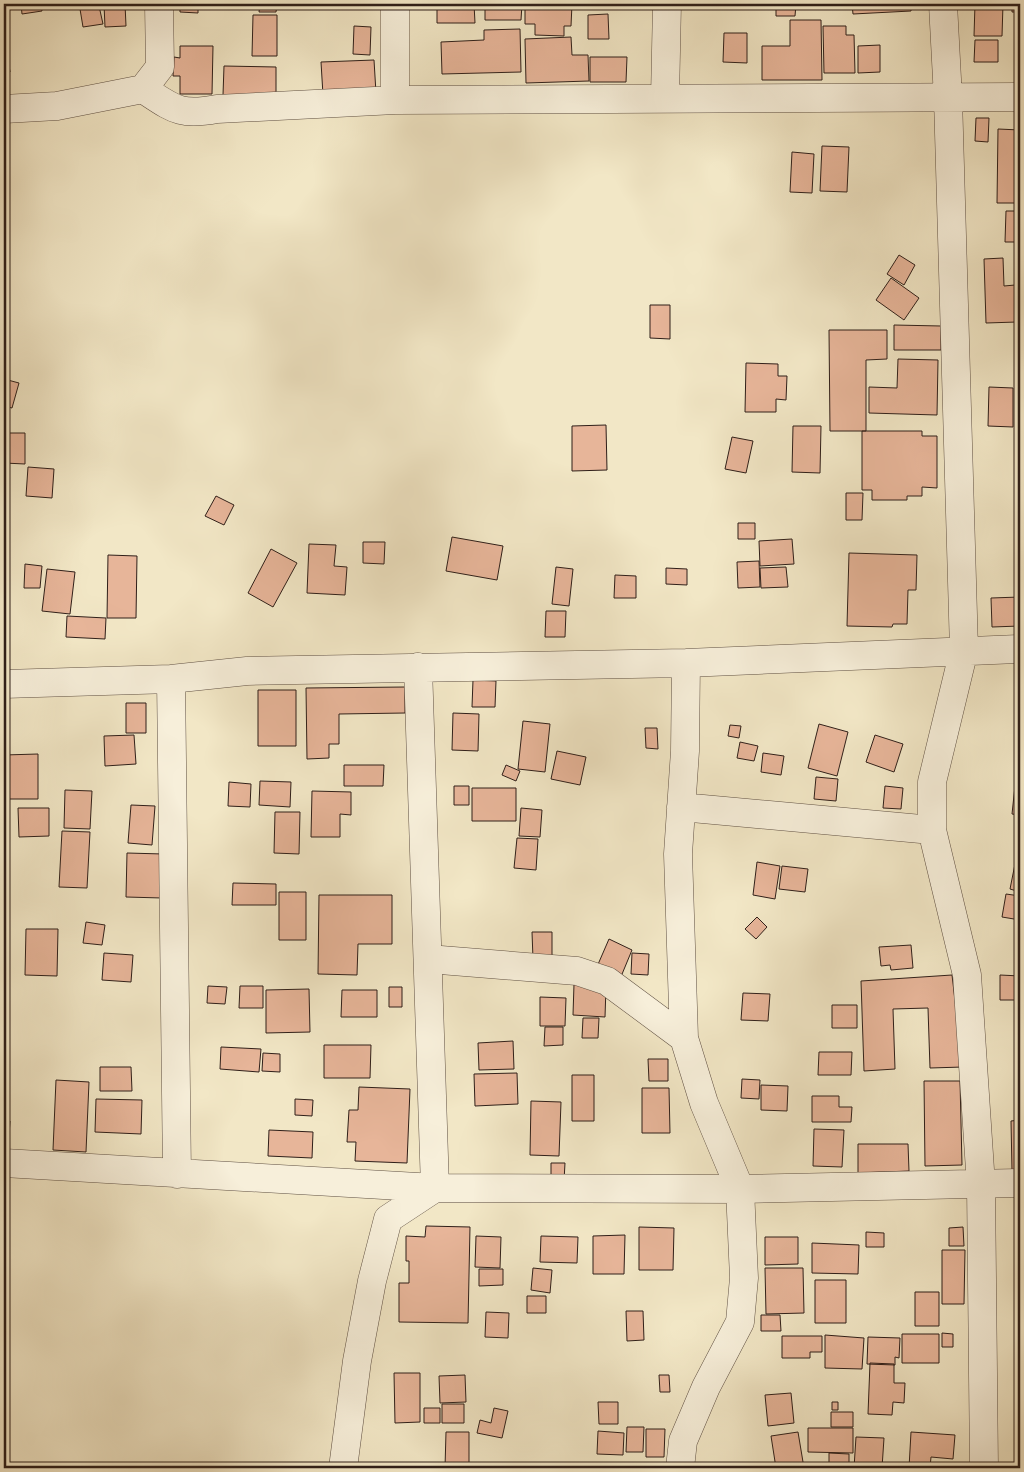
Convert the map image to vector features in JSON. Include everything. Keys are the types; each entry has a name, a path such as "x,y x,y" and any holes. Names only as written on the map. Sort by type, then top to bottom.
{"street":[{"path":"4,109 57,106 143,89 160,67 159,4"},
{"path":"395,4 395,100"},
{"path":"665,98 666,4"},
{"path":"943,4 948,98 964,650 932,782 932,830 967,975 981,1185 984,1468"},
{"path":"143,89 174,110 192,113 395,100 1020,97"},
{"path":"4,684 171,679 247,672 686,663 1020,649"},
{"path":"680,1468 682,1441 706,1387 740,1322 744,1278 740,1189 704,1102 684,1038 678,854 682,807 686,663"},
{"path":"418,667 435,1188"},
{"path":"171,679 177,1174"},
{"path":"682,807 932,830"},
{"path":"428,959 577,971 608,981 684,1038"},
{"path":"4,1163 435,1188 740,1189 1020,1183"},
{"path":"343,1468 357,1361 372,1281 388,1220 435,1188"}],"building":[{"path":"21,4 41,4 42,11 22,14"},
{"path":"104,4 125,4 126,26 105,27"},
{"path":"180,4 198,4 198,13 180,12"},
{"path":"260,4 277,4 276,12 259,12"},
{"path":"437,4 474,4 475,23 437,23"},
{"path":"485,4 522,4 521,20 485,20"},
{"path":"525,4 572,4 571,26 564,26 564,36 535,35 535,24 525,24"},
{"path":"575,4 613,4 613,6 575,8"},
{"path":"776,4 796,4 795,16 776,16"},
{"path":"852,4 911,4 911,11 853,14"},
{"path":"975,4 1003,4 1002,36 974,36"},
{"path":"1012,4 1020,4 1020,12 1012,12"},
{"path":"99,6 103,24 83,27 80,9"},
{"path":"608,14 609,39 588,39 588,15"},
{"path":"253,15 277,15 277,56 252,56"},
{"path":"790,20 821,20 822,80 762,80 762,46 790,46"},
{"path":"354,26 371,27 370,55 353,54"},
{"path":"823,26 846,26 846,35 854,35 855,73 824,73"},
{"path":"520,29 521,72 442,74 441,42 484,40 484,30"},
{"path":"724,33 747,33 747,63 723,62"},
{"path":"4,34 10,72 4,73"},
{"path":"571,37 572,55 588,55 589,81 526,83 525,39"},
{"path":"975,40 998,40 998,62 974,62"},
{"path":"880,45 880,72 858,73 858,46"},
{"path":"180,46 213,46 212,94 180,94 180,76 173,76 174,57 180,58"},
{"path":"590,57 627,57 626,82 590,82"},
{"path":"374,60 376,93 323,95 321,62"},
{"path":"224,66 276,67 276,96 223,95"},
{"path":"976,118 989,118 988,142 975,141"},
{"path":"998,129 1020,130 1020,203 997,203"},
{"path":"822,146 849,147 847,192 820,191"},
{"path":"792,152 814,154 812,193 790,192"},
{"path":"1006,211 1020,211 1020,242 1005,242"},
{"path":"899,255 915,265 904,285 887,274"},
{"path":"1003,258 1004,286 1015,285 1017,322 986,323 984,259"},
{"path":"891,278 919,298 904,320 876,300"},
{"path":"650,305 670,305 670,339 650,338"},
{"path":"894,325 941,326 941,350 894,350"},
{"path":"829,330 887,330 887,359 866,360 866,431 830,431"},
{"path":"898,359 938,360 937,415 869,413 869,387 897,388"},
{"path":"746,363 778,364 778,376 787,376 786,400 776,399 776,412 745,412"},
{"path":"4,379 19,383 12,408 4,406"},
{"path":"989,387 1013,388 1013,427 988,426"},
{"path":"1020,387 1020,421 1019,421"},
{"path":"606,425 607,470 572,471 572,426"},
{"path":"793,426 821,426 820,473 792,472"},
{"path":"862,431 922,431 922,436 937,436 937,488 922,487 922,496 907,496 907,500 872,500 872,490 862,490"},
{"path":"4,433 25,433 25,464 4,463"},
{"path":"732,437 753,441 746,473 725,469"},
{"path":"4,465 9,465 7,491 4,491"},
{"path":"28,467 54,469 52,498 26,496"},
{"path":"846,493 863,493 862,520 846,520"},
{"path":"216,496 234,505 224,525 205,516"},
{"path":"738,523 755,523 755,539 738,539"},
{"path":"452,537 503,546 497,580 446,571"},
{"path":"792,539 794,564 760,566 759,541"},
{"path":"363,542 385,542 384,564 363,563"},
{"path":"309,544 336,545 334,566 347,567 345,595 307,593"},
{"path":"271,549 297,563 273,607 248,593"},
{"path":"849,553 917,555 916,590 908,590 907,624 893,624 892,627 847,626"},
{"path":"108,555 137,556 136,618 107,618"},
{"path":"759,561 760,587 738,588 737,562"},
{"path":"25,564 42,566 40,588 24,588"},
{"path":"556,567 573,569 569,606 552,604"},
{"path":"786,567 788,587 761,588 760,568"},
{"path":"666,568 687,569 687,585 666,584"},
{"path":"47,569 75,572 70,614 42,611"},
{"path":"615,575 636,576 636,598 614,598"},
{"path":"1020,597 1020,626 992,627 991,598"},
{"path":"546,611 566,611 565,637 545,637"},
{"path":"67,616 106,618 105,639 66,637"},
{"path":"473,680 496,681 495,707 472,707"},
{"path":"405,687 405,713 339,714 339,744 329,744 329,758 307,759 306,688"},
{"path":"258,690 296,690 296,746 258,746"},
{"path":"126,703 146,703 146,733 126,733"},
{"path":"453,713 479,714 478,751 452,750"},
{"path":"523,721 550,724 545,772 518,769"},
{"path":"819,724 848,732 837,776 808,768"},
{"path":"730,725 741,726 739,738 728,736"},
{"path":"645,728 657,728 658,749 646,748"},
{"path":"134,735 136,764 105,766 104,736"},
{"path":"875,735 903,744 894,772 866,762"},
{"path":"740,742 758,746 754,761 737,758"},
{"path":"557,751 586,757 580,785 551,779"},
{"path":"763,753 784,756 781,775 761,772"},
{"path":"38,754 38,799 4,799 4,755"},
{"path":"344,765 384,765 383,786 344,786"},
{"path":"506,765 520,771 516,781 502,775"},
{"path":"816,777 838,779 836,801 814,799"},
{"path":"260,781 291,782 290,807 259,805"},
{"path":"229,782 251,784 250,807 228,806"},
{"path":"454,786 469,786 469,805 454,805"},
{"path":"885,786 903,788 901,809 883,808"},
{"path":"1015,786 1020,787 1020,815 1012,814"},
{"path":"472,788 516,788 516,821 472,821"},
{"path":"65,790 92,791 90,829 64,828"},
{"path":"312,791 351,792 351,815 340,814 340,837 311,837"},
{"path":"131,805 155,806 152,845 128,843"},
{"path":"18,808 49,808 49,836 19,837"},
{"path":"521,808 542,810 540,837 519,836"},
{"path":"275,812 300,812 299,854 274,853"},
{"path":"62,831 90,832 87,888 59,887"},
{"path":"517,838 538,839 536,870 514,868"},
{"path":"127,853 163,854 162,898 126,897"},
{"path":"1017,854 1020,854 1020,892 1010,889"},
{"path":"757,862 780,866 775,899 753,895"},
{"path":"782,866 808,869 805,892 779,889"},
{"path":"233,883 276,884 276,905 232,905"},
{"path":"279,892 306,892 306,940 279,940"},
{"path":"1006,894 1020,896 1020,920 1002,917"},
{"path":"319,895 392,895 392,944 358,944 357,975 318,974"},
{"path":"757,917 767,927 756,939 745,929"},
{"path":"86,922 105,925 102,945 83,943"},
{"path":"26,929 58,929 57,976 25,975"},
{"path":"532,932 552,932 552,959 533,959"},
{"path":"609,939 632,950 620,979 596,969"},
{"path":"911,945 913,968 891,970 890,965 881,966 879,947"},
{"path":"104,953 133,955 131,982 102,980"},
{"path":"632,953 649,954 648,975 631,974"},
{"path":"952,975 963,1067 930,1068 928,1008 893,1009 895,1069 864,1071 861,981"},
{"path":"1000,975 1020,976 1020,1000 1000,1000"},
{"path":"574,984 606,987 605,1017 573,1015"},
{"path":"208,986 227,987 225,1004 207,1003"},
{"path":"240,986 263,986 263,1008 239,1008"},
{"path":"389,987 402,987 402,1007 389,1007"},
{"path":"309,989 310,1032 266,1033 266,990"},
{"path":"342,990 377,990 377,1017 341,1017"},
{"path":"743,993 770,994 768,1021 741,1020"},
{"path":"540,997 566,998 565,1026 540,1026"},
{"path":"832,1005 857,1005 857,1028 832,1028"},
{"path":"583,1018 599,1018 598,1038 582,1038"},
{"path":"545,1027 563,1027 563,1045 544,1046"},
{"path":"513,1041 514,1069 479,1070 478,1043"},
{"path":"324,1045 371,1045 370,1078 324,1078"},
{"path":"221,1047 261,1049 259,1072 220,1069"},
{"path":"819,1052 852,1052 851,1075 818,1075"},
{"path":"263,1053 280,1054 280,1072 262,1071"},
{"path":"648,1059 668,1059 668,1081 649,1081"},
{"path":"100,1067 131,1067 132,1091 100,1091"},
{"path":"517,1073 518,1104 475,1106 474,1074"},
{"path":"1018,1074 1020,1074 1020,1098 1018,1098"},
{"path":"572,1075 594,1075 594,1121 572,1121"},
{"path":"742,1079 760,1080 759,1099 741,1098"},
{"path":"56,1080 89,1082 86,1152 53,1150"},
{"path":"924,1081 960,1081 962,1165 925,1166"},
{"path":"761,1085 788,1086 787,1111 761,1110"},
{"path":"359,1087 410,1089 407,1163 355,1161 356,1142 347,1142 349,1110 358,1110"},
{"path":"642,1088 669,1088 670,1133 642,1133"},
{"path":"812,1096 839,1096 839,1107 852,1107 851,1122 812,1122"},
{"path":"96,1099 142,1100 141,1134 95,1132"},
{"path":"295,1099 313,1100 312,1116 295,1115"},
{"path":"531,1101 561,1102 559,1156 530,1155"},
{"path":"1020,1120 1020,1171 1012,1171 1011,1121"},
{"path":"4,1121 10,1121 9,1135 4,1135"},
{"path":"814,1129 844,1130 842,1167 813,1166"},
{"path":"269,1130 313,1132 312,1158 268,1156"},
{"path":"858,1144 908,1144 909,1171 858,1173"},
{"path":"551,1163 565,1163 564,1181 551,1180"},
{"path":"426,1226 470,1227 468,1323 399,1322 399,1283 409,1283 409,1261 406,1261 406,1236 425,1237"},
{"path":"639,1227 674,1228 673,1270 639,1270"},
{"path":"963,1227 964,1246 949,1246 949,1228"},
{"path":"866,1232 884,1233 884,1247 866,1247"},
{"path":"625,1235 624,1274 593,1274 593,1236"},
{"path":"1019,1235 1020,1266 1018,1266"},
{"path":"476,1236 501,1237 500,1268 475,1267"},
{"path":"541,1236 578,1237 577,1263 540,1262"},
{"path":"765,1237 798,1237 798,1264 765,1265"},
{"path":"812,1243 859,1245 858,1274 812,1273"},
{"path":"942,1250 965,1250 964,1304 942,1304"},
{"path":"533,1268 552,1270 550,1293 531,1290"},
{"path":"765,1268 803,1268 804,1313 766,1314"},
{"path":"479,1269 503,1269 503,1285 479,1286"},
{"path":"1018,1269 1020,1269 1020,1305 1018,1305"},
{"path":"815,1280 846,1280 846,1323 815,1323"},
{"path":"915,1292 939,1292 939,1326 915,1326"},
{"path":"527,1296 546,1296 546,1313 527,1313"},
{"path":"626,1311 643,1311 644,1340 627,1341"},
{"path":"486,1312 509,1313 508,1338 485,1337"},
{"path":"761,1315 780,1315 781,1331 761,1331"},
{"path":"942,1333 953,1334 953,1347 942,1347"},
{"path":"902,1334 939,1334 939,1363 902,1363"},
{"path":"825,1335 864,1338 862,1369 825,1368"},
{"path":"782,1336 822,1336 822,1352 810,1352 810,1358 782,1358"},
{"path":"868,1337 900,1338 899,1358 895,1357 895,1365 867,1364"},
{"path":"870,1363 894,1364 894,1383 905,1383 904,1403 893,1402 892,1415 868,1414"},
{"path":"394,1373 420,1373 420,1422 395,1423"},
{"path":"465,1375 466,1402 440,1403 439,1376"},
{"path":"659,1375 669,1375 670,1392 660,1392"},
{"path":"791,1393 794,1423 768,1426 765,1395"},
{"path":"598,1402 618,1402 618,1424 599,1424"},
{"path":"832,1402 838,1402 838,1410 832,1410"},
{"path":"442,1404 464,1404 464,1423 442,1423"},
{"path":"424,1408 440,1408 440,1423 424,1423"},
{"path":"494,1408 508,1411 502,1438 477,1433 480,1420 491,1423"},
{"path":"831,1412 853,1412 853,1427 831,1427"},
{"path":"627,1427 644,1427 643,1452 626,1452"},
{"path":"808,1428 853,1428 853,1453 808,1452"},
{"path":"646,1429 665,1429 664,1457 646,1457"},
{"path":"598,1431 624,1433 623,1455 597,1454"},
{"path":"446,1432 469,1432 469,1468 445,1468"},
{"path":"798,1432 804,1468 776,1468 771,1436"},
{"path":"911,1432 955,1435 953,1459 931,1457 930,1468 909,1468"},
{"path":"856,1437 884,1438 882,1468 854,1468"},
{"path":"829,1453 849,1454 849,1465 829,1465"}]}
